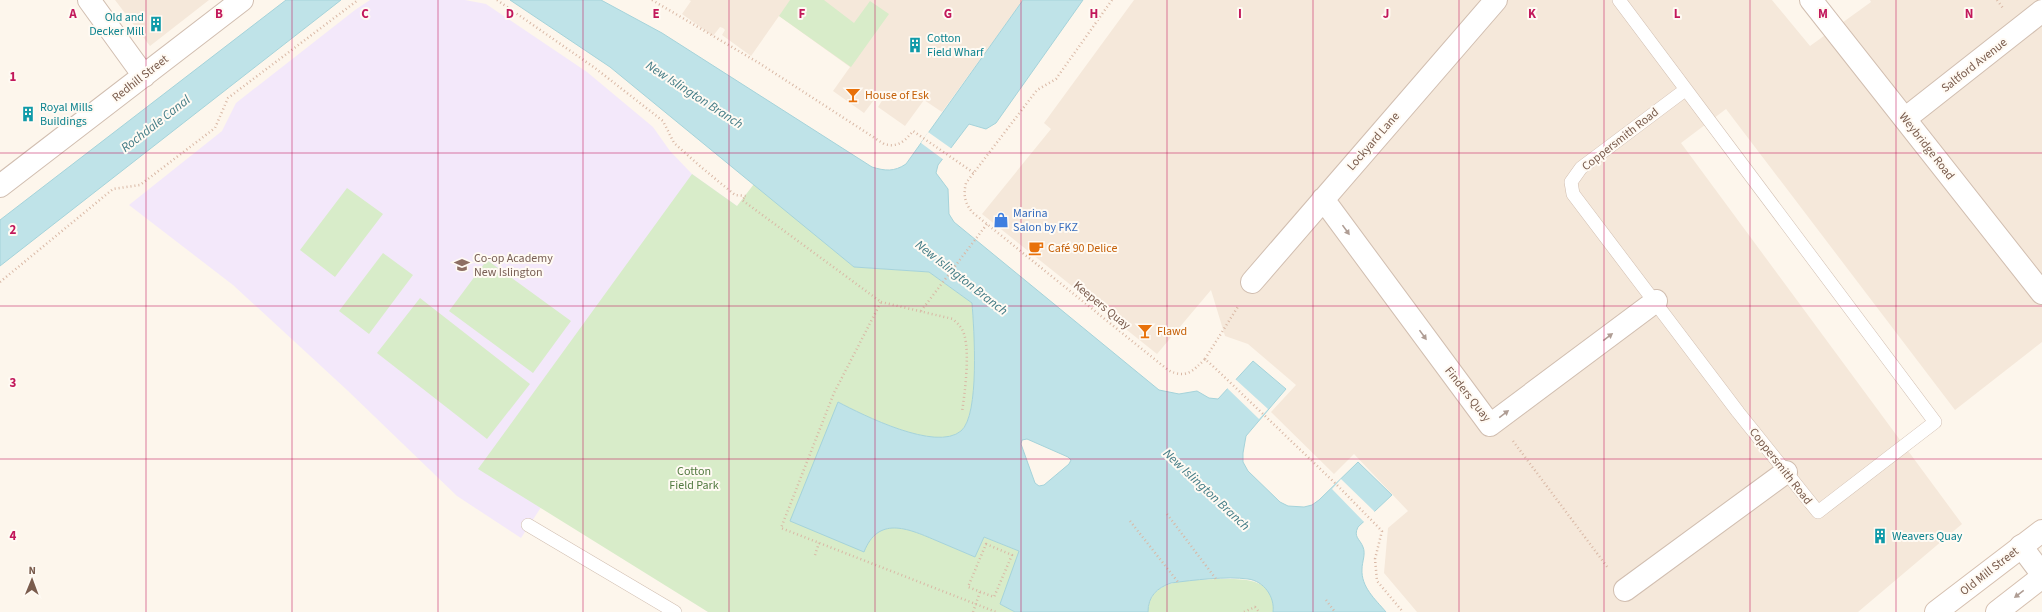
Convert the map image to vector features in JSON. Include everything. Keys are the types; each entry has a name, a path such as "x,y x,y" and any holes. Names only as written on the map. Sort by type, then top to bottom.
{"street":[{"path":"89,0 144,76"},
{"name":"Redhill Street","path":"0,186 242,0"},
{"name":"Lockyard Lane","path":"1252,282 1323,198 1496,0"},
{"name":"Weybridge Road","path":"1810,0 1906,118 2042,293"},
{"name":"Saltford Avenue","path":"1906,118 2042,11"},
{"name":"Finders Quay","path":"1323,198 1490,425 1656,301"},
{"path":"1625,590 1786,472"},
{"name":"Old Mill Street","path":"1936,612 2042,531"},
{"path":"2021,546 2042,574"},
{"path":"1997,612 2042,577"}],"lane":[{"name":"Coppersmith Road","path":"1619,0 1935,422 1818,512 1738,412 1656,301 1573,194 1571,182 1581,168 1685,90"},
{"path":"528,526 675,612"}],"path":[{"path":"0,282 113,189 140,185 215,128 228,98 358,0"},
{"path":"497,0 595,68 663,121 674,143 701,167 735,195 746,196 742,200 881,302 953,319 961,326 964,333 965,369 962,412"},
{"path":"652,0 759,63 884,144 898,145 913,131 974,173"},
{"name":"Keepers Quay","path":"1112,0 1056,79 1037,90 966,184 964,191 966,205 1168,370 1177,374 1187,374 1206,359"},
{"path":"921,311 988,224"},
{"path":"1252,282 1206,359 1336,484 1382,531 1375,559 1377,581 1403,612"},
{"path":"881,302 834,393 781,528 996,612"},
{"path":"1498,419 1625,590"},
{"path":"1167,514 1216,579"},
{"path":"1130,521 1178,582"},
{"path":"815,555 820,543"},
{"path":"986,544 1012,555 994,597 980,592 968,587 986,544"},
{"path":"973,612 980,592"},
{"path":"1326,600 1335,612"},
{"path":"1244,612 1255,607 1259,612"}],"shaded area":[{"name":"Old and Decker Mill","path":"115,0 209,0 150,46"},
{"name":"Co-op Academy New Islington","path":"370,0 465,0 486,4 587,72 653,127 670,151 692,174 737,206 521,538 457,496 347,390 233,285 129,205 222,131 236,103 355,10"},
{"name":"Cotton Field Wharf","path":"689,0 1023,0 942,112 924,100 905,126 878,107 885,96 880,92 864,113 833,91 850,67 779,16 751,56 722,35 725,30 723,28 720,27 713,36 682,14 691,1"},
{"path":"1134,0 1772,0 1810,46 1871,2 1870,0 2042,0 2042,342 1955,410 1726,109 1681,143 1962,524 1858,612 1417,612 1384,573 1388,528 1408,511 1354,454 1334,474 1271,412 1296,385 1248,344 1225,336 1211,290 1157,354 982,214 1051,129 1044,123"}],"green space":[{"path":"790,0 824,0 854,23 870,1 889,14 851,67 779,16"},
{"name":"Cotton Field Park","path":"692,174 737,206 754,184 854,267 929,272 972,303 974,332 973,390 967,422 961,431 950,436 935,437 918,434 881,422 838,402 864,551 870,540 877,533 885,529 895,528 914,532 975,557 984,537 1020,551 1000,604 1015,612 708,612 478,469"},
{"path":"347,188 383,214 335,277 300,250"},
{"path":"383,253 413,275 369,334 339,311"},
{"path":"487,260 571,321 533,373 449,311"},
{"path":"420,298 530,384 487,439 377,353"},
{"path":"1216,579 1246,580 1263,586 1269,592 1273,600 1273,612 1148,612 1150,601 1156,592 1163,587 1184,581"}],"water":[{"name":"Rochdale Canal","path":"286,0 341,0 0,266 0,220"},
{"name":"New Islington Branch","path":"510,0 601,0 662,33 872,167 893,170 906,164 1023,0 1083,0 996,123 986,129 969,124 938,165 936,173 948,189 949,214 954,222 1159,390 1179,394 1197,391 1209,398 1218,399 1253,361 1286,389 1246,436 1243,462 1248,471 1280,502 1288,506 1304,507 1312,505 1358,462 1392,495 1358,527 1356,533 1364,550 1362,575 1366,587 1386,612 1273,612 1270,595 1263,586 1254,580 1230,578 1189,581 1166,585 1154,593 1148,606 1148,612 1015,612 1000,604 1019,551 984,537 975,557 914,532 894,528 885,529 877,533 870,541 864,552 790,521 838,402 881,422 918,434 935,437 950,436 961,431 967,422 971,408 973,390 974,332 972,303 929,272 854,267 610,67","holes":["1027,439 1068,457 1071,460 1069,464 1044,485 1039,486 1035,483 1021,444 1022,440"]}],"pier":[{"path":"928,132 952,149 944,160 921,143"},
{"path":"1234,378 1268,409 1259,419 1226,387"},
{"path":"1341,479 1376,513 1365,523 1332,489"}],"place":[{"name":"Old and Decker Mill","path":"156,24"},
{"name":"Cotton Field Wharf","path":"915,45"},
{"name":"House of Esk","path":"853,95"},
{"name":"Royal Mills Buildings","path":"28,114"},
{"name":"Marina Salon by FKZ","path":"1001,220"},
{"name":"Café 90 Delice","path":"1036,248"},
{"name":"Co-op Academy New Islington","path":"462,265"},
{"name":"Flawd","path":"1145,331"},
{"name":"Weavers Quay","path":"1880,536"}]}
